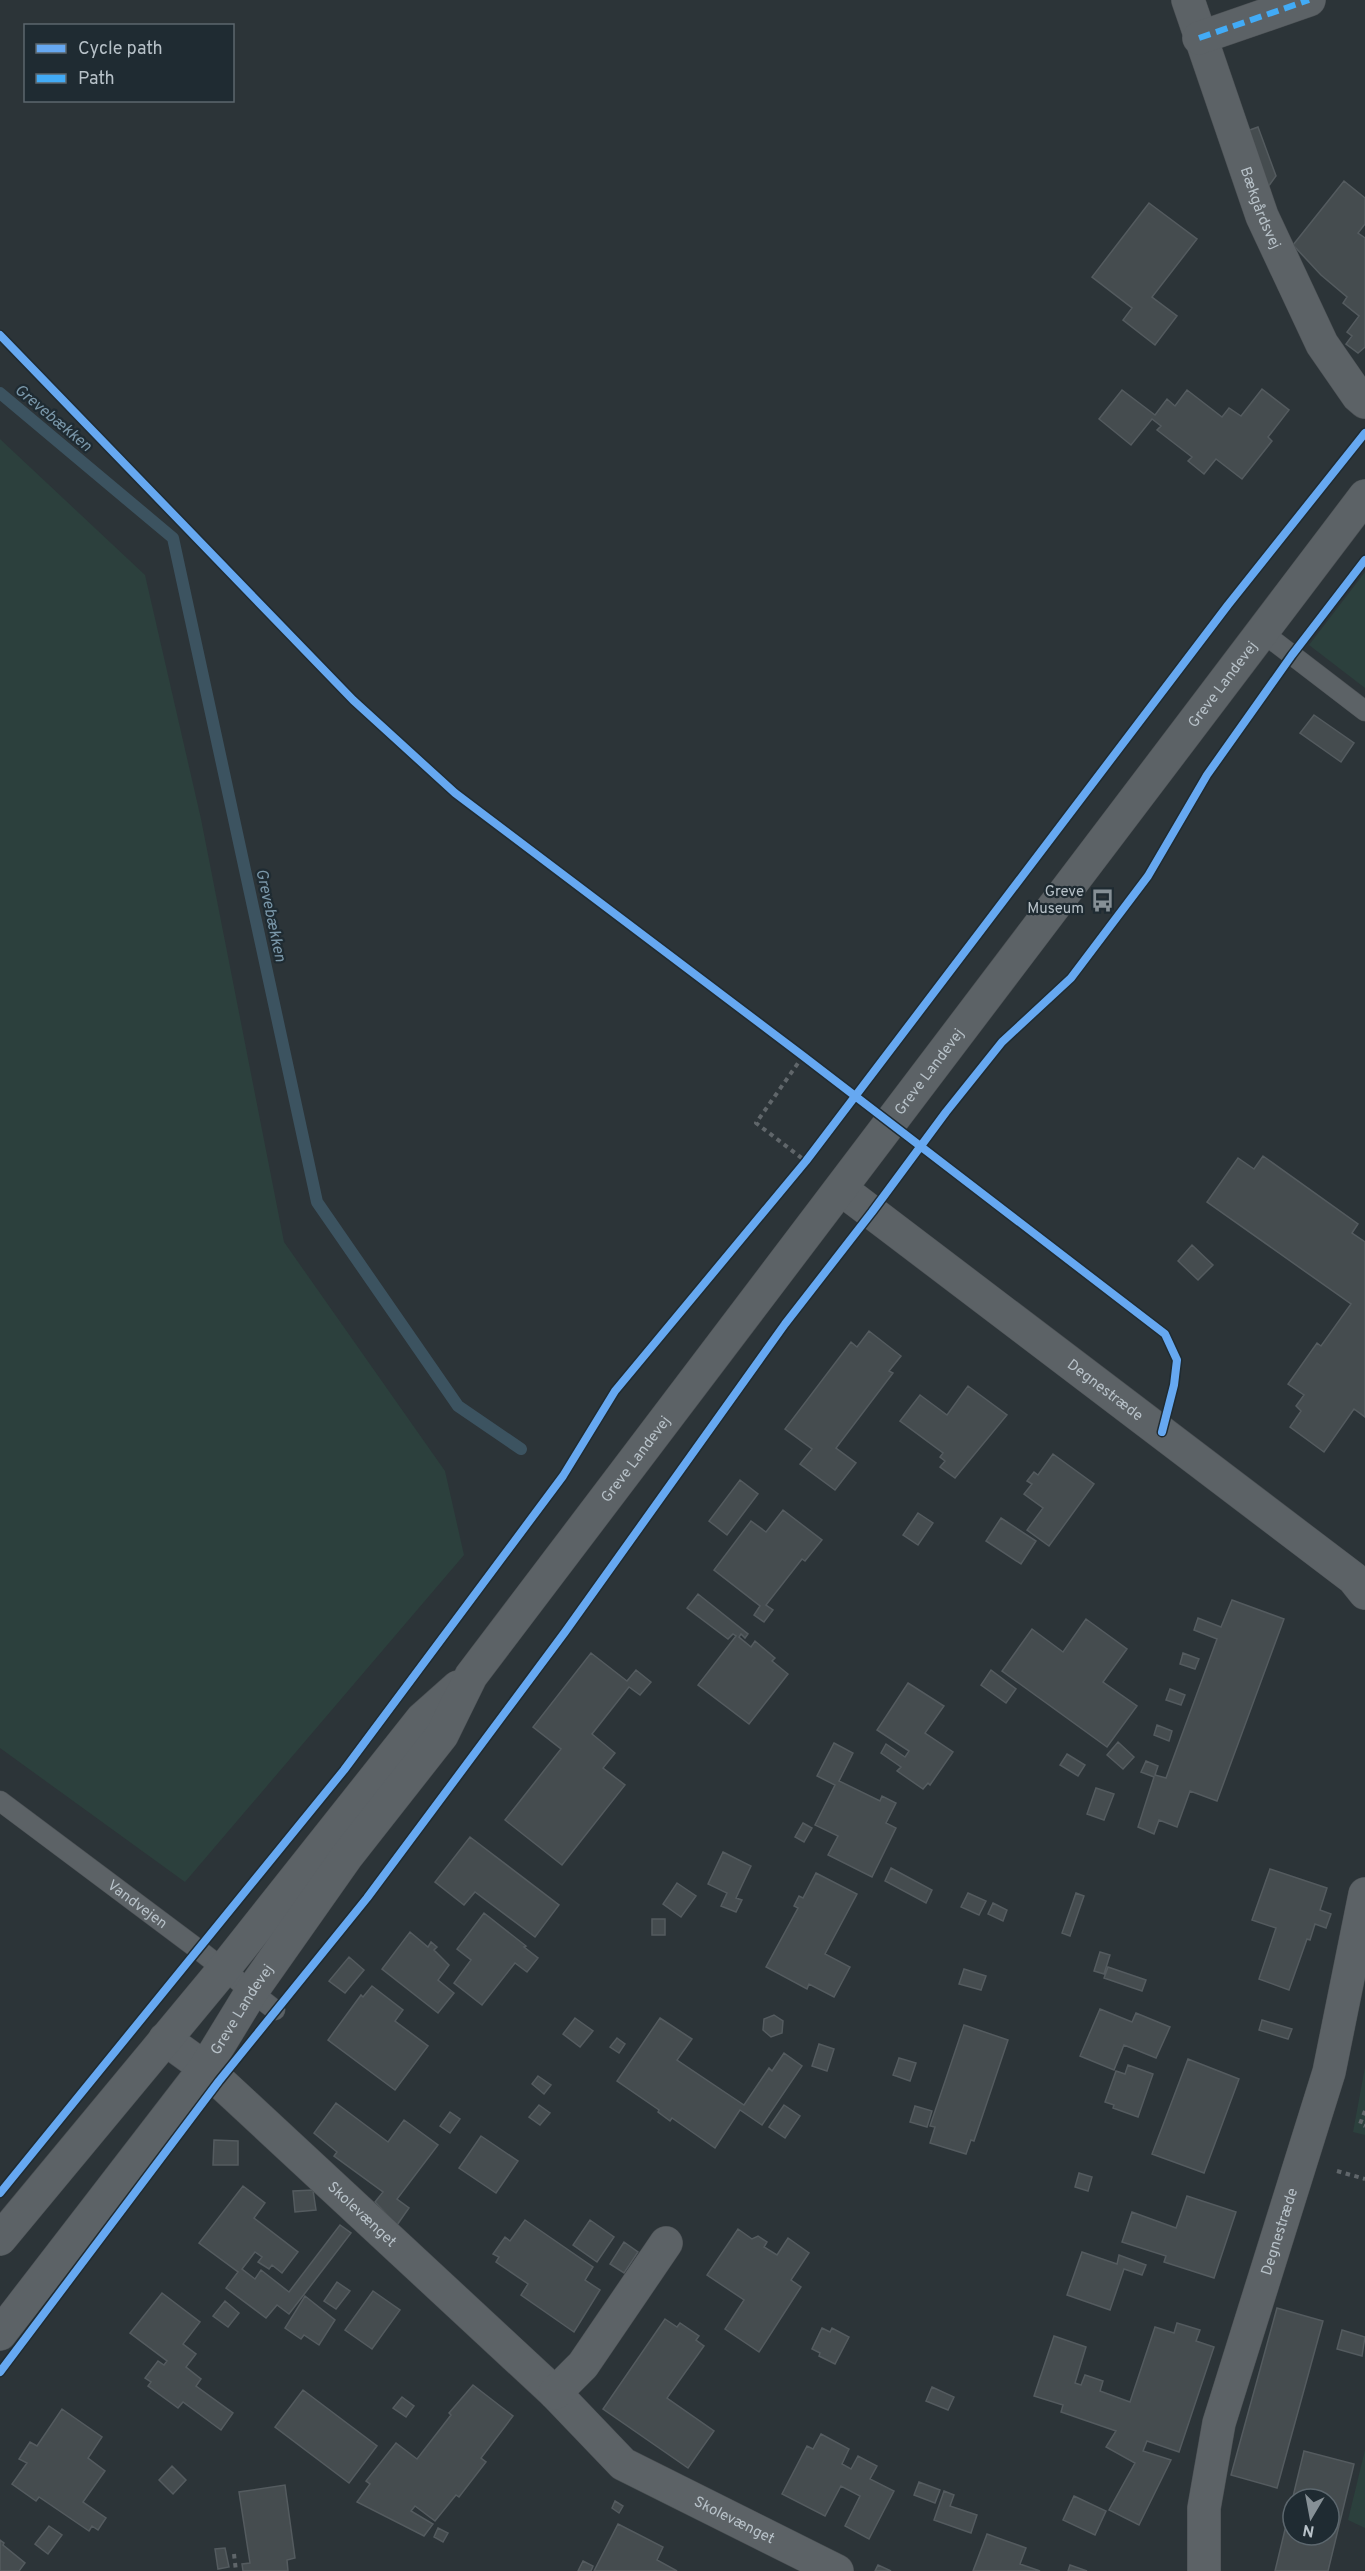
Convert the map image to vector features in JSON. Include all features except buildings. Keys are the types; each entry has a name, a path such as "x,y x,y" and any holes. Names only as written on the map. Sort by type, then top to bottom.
{"street":[{"name":"Bækgårdsvej","path":"1188,0 1199,38 1262,216 1322,344 1358,396 1365,402"},
{"path":"1199,38 1309,0"},
{"name":"Greve Landevej","path":"0,2334 205,2068 264,2001 347,1856 442,1736 471,1676 1365,496"},
{"name":"Degnestræde","path":"841,1189 1353,1578 1365,1593"},
{"name":"Greve Landevej","path":"0,2239 223,1970 422,1719 471,1676"},
{"name":"Degnestræde","path":"1204,2571 1204,2508 1219,2422 1329,2072 1365,1894"},
{"name":"Skolevænget","path":"165,2039 205,2068 555,2393 623,2464 837,2571"},
{"path":"555,2393 583,2366 666,2243"}],"lane":[{"path":"1262,632 1365,711"},
{"name":"Vandvejen","path":"0,1801 264,2001"}],"path":[{"path":"794,1049 806,1059 756,1123 841,1189"},
{"path":"798,1170 813,1152"},
{"path":"1365,2111 1360,2124 1365,2126"},
{"path":"234,2554 236,2571"}],"green space":[{"path":"0,439 145,575 201,819 284,1242 445,1471 464,1555 185,1882 0,1748"},
{"path":"1365,572 1365,688 1309,645"},
{"path":"1365,2067 1365,2135 1353,2132"},
{"path":"1365,2450 1365,2528 1348,2520"}],"waterway":[{"name":"Grevebækken","path":"0,393 173,538 317,1202 458,1406 521,1449"}],"marked path":[{"path":"1199,38 1309,0"}],"cycle path":[{"path":"0,335 353,700 455,793 1165,1334 1177,1360 1174,1385 1162,1432"},
{"path":"0,2193 344,1770 563,1476 615,1391 806,1161 1228,605 1365,433"},
{"path":"0,2372 219,2081 367,1898 565,1632 785,1324 946,1112 1002,1042 1071,978 1148,876 1207,775 1292,655 1365,560"}],"place":[{"name":"Greve Museum","path":"1102,900"}]}
